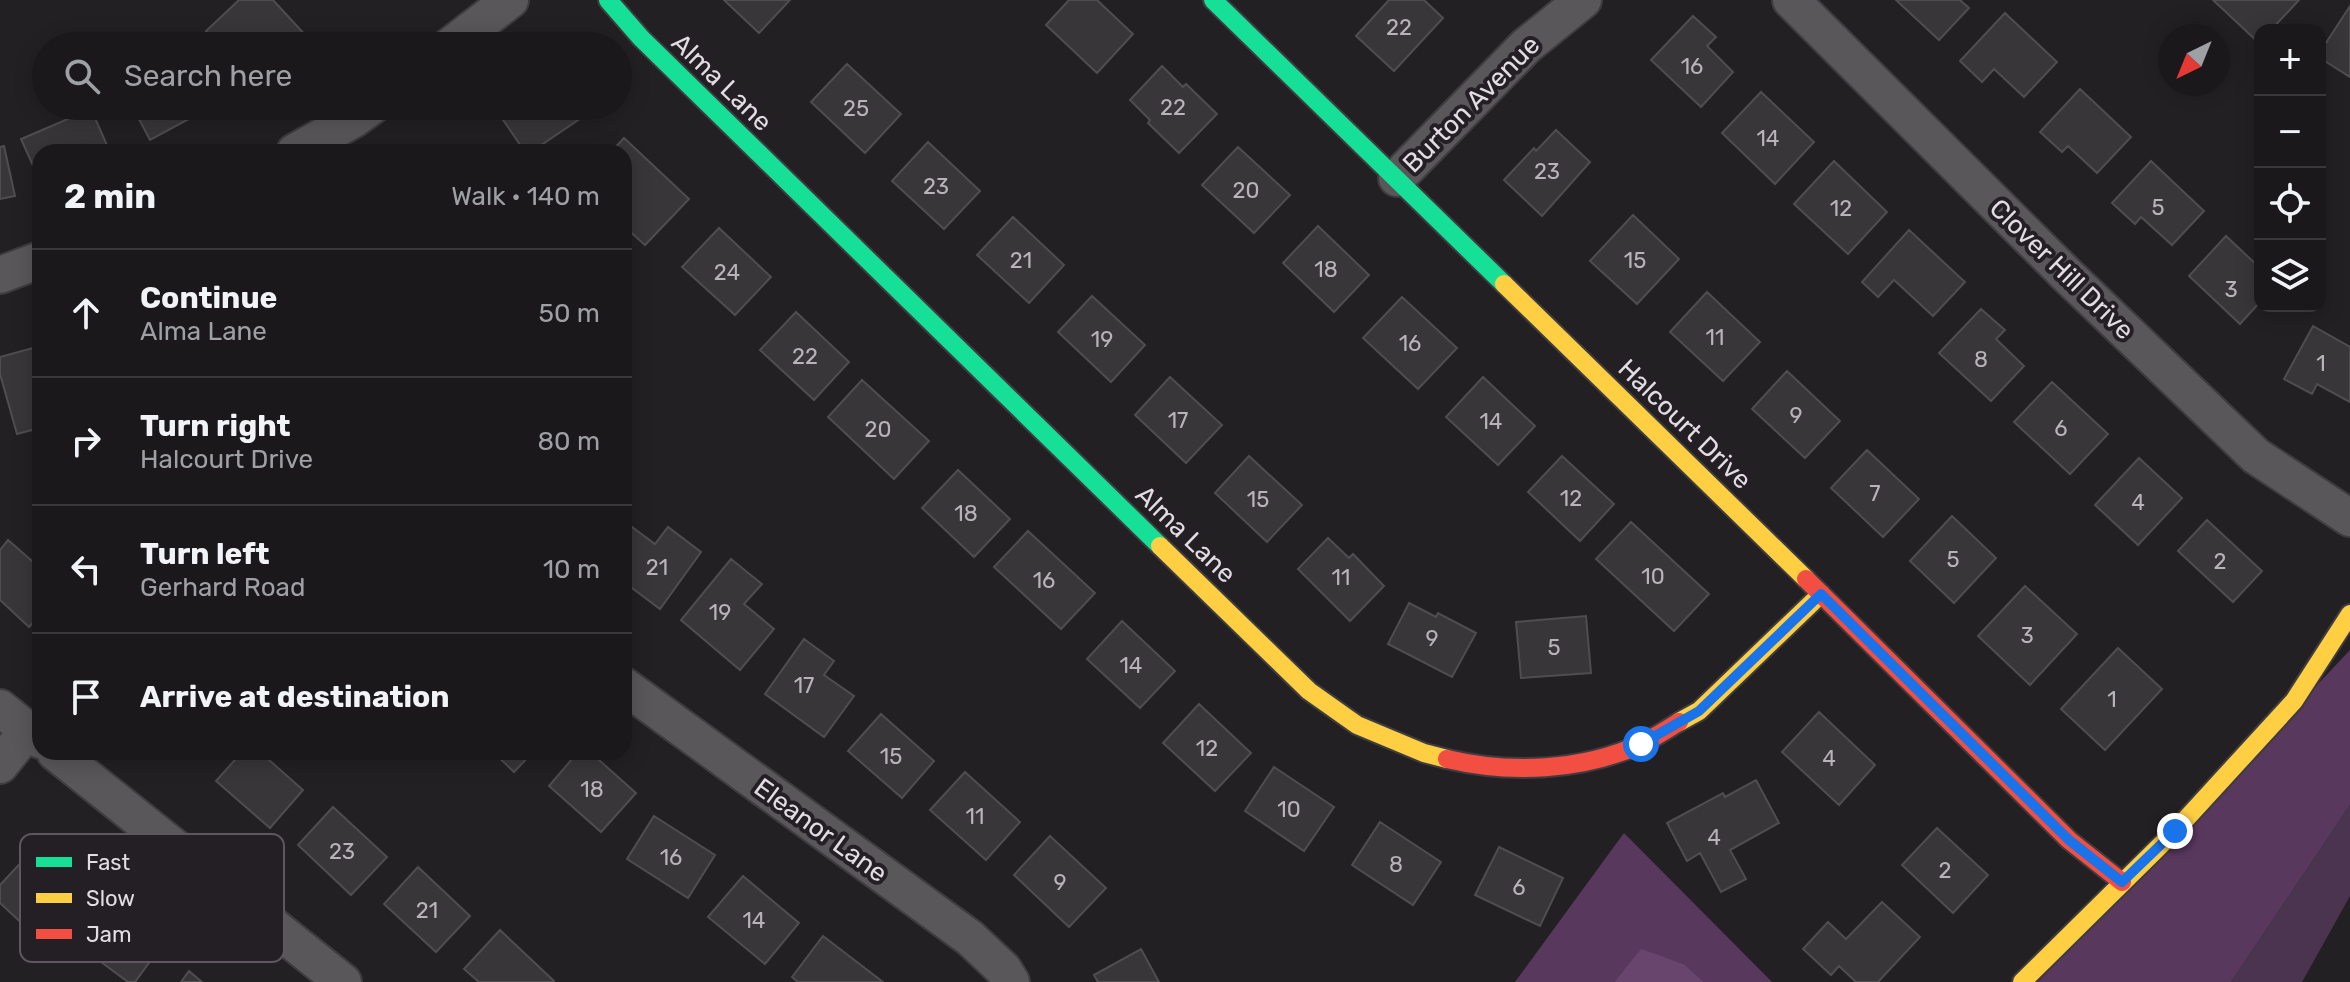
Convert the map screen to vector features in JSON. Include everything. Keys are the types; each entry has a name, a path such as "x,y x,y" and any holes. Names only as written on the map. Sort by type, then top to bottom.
{"street":[{"path":"468,32 510,0"},
{"name":"Alma Lane","path":"608,0 641,38 1309,691 1357,725 1424,753 1469,764 1545,768 1593,760 1641,744 1699,711 1821,594"},
{"name":"Halcourt Drive","path":"1213,0 2069,840 2122,882"},
{"name":"Burton Avenue","path":"1397,178 1526,46 1583,0"},
{"name":"Clover Hill Drive","path":"1791,0 2068,276 2256,456 2350,518"},
{"path":"309,144 352,120"},
{"path":"0,275 32,263"},
{"path":"2022,982 2175,831 2294,701 2350,614"},
{"name":"Eleanor Lane","path":"632,692 970,938 1003,969 1011,982"},
{"path":"0,765 31,733"},
{"path":"65,760 158,834"},
{"path":"284,935 343,982"}],"shaded area":[{"path":"2350,650 2350,805 2231,982 2038,982"},
{"path":"2350,805 2350,896 2302,982 2231,982"},
{"path":"1624,833 1772,982 1704,982 1684,964 1641,950 1614,982 1515,982"},
{"path":"1641,949 1684,964 1704,982 1614,982"}],"building":[{"path":"239,0 273,0 302,32 207,32"},
{"path":"724,0 790,0 759,33"},
{"path":"1069,0 1097,0 1133,34 1097,73 1046,25"},
{"path":"1389,0 1424,0 1443,18 1394,71 1356,36"},
{"path":"1896,0 1960,0 1969,8 1939,40"},
{"path":"2213,0 2299,0 2277,24 2254,24 2254,38"},
{"path":"2350,6 2350,77 2326,62 2326,43"},
{"path":"2005,13 2057,62 2024,97 1994,69 1982,82 1960,61"},
{"path":"1693,16 1716,37 1707,46 1733,72 1701,107 1651,60"},
{"path":"847,64 901,114 865,153 811,102"},
{"path":"1162,66 1217,114 1179,153 1130,100"},
{"path":"2080,89 2131,137 2097,173 2068,146 2062,152 2040,132"},
{"path":"1761,92 1814,142 1775,184 1722,133"},
{"path":"65,120 96,120 106,144 32,144 32,163 21,139"},
{"path":"139,120 187,120 150,140"},
{"path":"503,120 578,120 543,144 520,144"},
{"path":"1556,130 1590,162 1542,216 1504,180"},
{"path":"928,142 980,191 944,229 892,181"},
{"path":"4,146 15,196 0,199 0,147"},
{"path":"632,146 689,199 645,245 632,233"},
{"path":"1238,147 1290,195 1254,233 1202,185"},
{"path":"1834,161 1887,212 1848,254 1794,204"},
{"path":"2151,161 2204,211 2172,245 2141,217 2135,224 2112,203"},
{"path":"1633,215 1679,259 1637,304 1590,261"},
{"path":"1013,217 1064,265 1029,303 977,255"},
{"path":"1318,226 1369,275 1334,312 1283,263"},
{"path":"719,228 771,277 735,315 682,267"},
{"path":"1909,230 1965,282 1933,316 1894,280 1878,297 1862,282"},
{"path":"2226,236 2254,262 2254,309 2240,324 2189,276"},
{"path":"1707,292 1760,342 1723,381 1670,332"},
{"path":"1092,296 1145,345 1111,382 1058,332"},
{"path":"1402,297 1457,348 1418,389 1363,338"},
{"path":"1981,309 2005,330 1996,339 2024,366 1991,401 1939,353"},
{"path":"796,312 849,362 814,400 760,350"},
{"path":"2313,326 2350,347 2350,402 2317,384 2312,394 2284,379"},
{"path":"32,348 32,430 17,434 0,374 0,357"},
{"path":"1787,371 1840,421 1805,458 1752,409"},
{"path":"1170,377 1222,425 1186,463 1135,415"},
{"path":"1483,377 1535,426 1498,465 1446,417"},
{"path":"862,380 929,441 894,479 828,417"},
{"path":"2052,382 2108,434 2070,474 2014,422"},
{"path":"1867,450 1919,499 1883,537 1831,488"},
{"path":"1249,456 1302,505 1267,542 1215,493"},
{"path":"1562,456 1614,504 1580,541 1528,492"},
{"path":"2139,458 2182,498 2138,545 2095,505"},
{"path":"958,470 1010,519 974,557 922,508"},
{"path":"1952,516 1996,558 1954,603 1910,561"},
{"path":"2207,520 2262,571 2233,602 2178,551"},
{"path":"1631,522 1709,594 1674,631 1596,559"},
{"path":"632,527 655,544 668,527 701,552 660,609 632,588"},
{"path":"1028,531 1095,593 1061,629 994,567"},
{"path":"1328,538 1349,558 1353,554 1384,586 1350,621 1298,569"},
{"path":"8,540 32,561 32,624 29,627 0,600 0,550"},
{"path":"731,559 762,584 744,604 774,629 740,670 681,620"},
{"path":"2025,586 2077,634 2030,685 1978,636"},
{"path":"1409,603 1436,617 1438,613 1476,633 1452,677 1388,644"},
{"path":"1586,616 1591,673 1521,678 1516,622"},
{"path":"1122,621 1175,671 1140,708 1087,659"},
{"path":"804,639 834,661 824,675 854,696 824,737 765,694"},
{"path":"2118,648 2162,689 2105,750 2061,709"},
{"path":"1199,704 1251,753 1215,791 1163,743"},
{"path":"1819,712 1875,765 1839,805 1782,752"},
{"path":"881,714 934,761 902,798 848,751"},
{"path":"235,760 269,760 303,790 270,828 216,781"},
{"path":"501,760 525,760 514,772"},
{"path":"571,760 599,760 636,793 601,832 549,786"},
{"path":"1274,767 1334,807 1304,851 1245,811"},
{"path":"965,772 1020,822 986,860 930,810"},
{"path":"1756,780 1779,823 1730,850 1746,879 1721,892 1700,853 1687,861 1667,823 1723,793 1725,797"},
{"path":"333,807 387,857 351,895 298,845"},
{"path":"654,816 715,855 688,898 627,859"},
{"path":"1380,822 1441,862 1413,905 1352,865"},
{"path":"1937,828 1988,875 1953,913 1902,865"},
{"path":"1050,836 1106,888 1069,927 1014,875"},
{"path":"1499,847 1563,878 1540,926 1475,895"},
{"path":"20,864 20,922 0,903 0,885"},
{"path":"418,867 470,916 436,952 384,904"},
{"path":"743,876 799,923 765,964 708,917"},
{"path":"1882,902 1920,937 1878,982 1856,982 1839,966 1831,975 1803,949 1828,922 1846,939"},
{"path":"500,930 554,981 479,982 464,969"},
{"path":"823,936 883,982 798,982 792,977"},
{"path":"1141,949 1159,982 1098,982 1094,975"},
{"path":"101,962 150,962 135,982 128,982"},
{"path":"189,971 202,982 181,982"}],"traffic: fast":[{"path":"608,0 641,38 1160,546"},
{"path":"1213,0 1504,284"}],"traffic: slow":[{"path":"1504,284 1806,579"},
{"path":"1160,546 1309,691 1357,725 1424,753 1447,759"},
{"path":"1679,722 1699,711 1821,594"},
{"path":"2022,982 2175,831 2294,701 2350,614"}],"traffic: jam":[{"path":"1806,579 2069,840 2122,882"},
{"path":"1447,759 1496,767 1570,765 1595,760 1646,742 1679,722"}],"route":[{"path":"1641,744 1699,711 1821,594 2069,840 2122,882 2175,831"}]}
